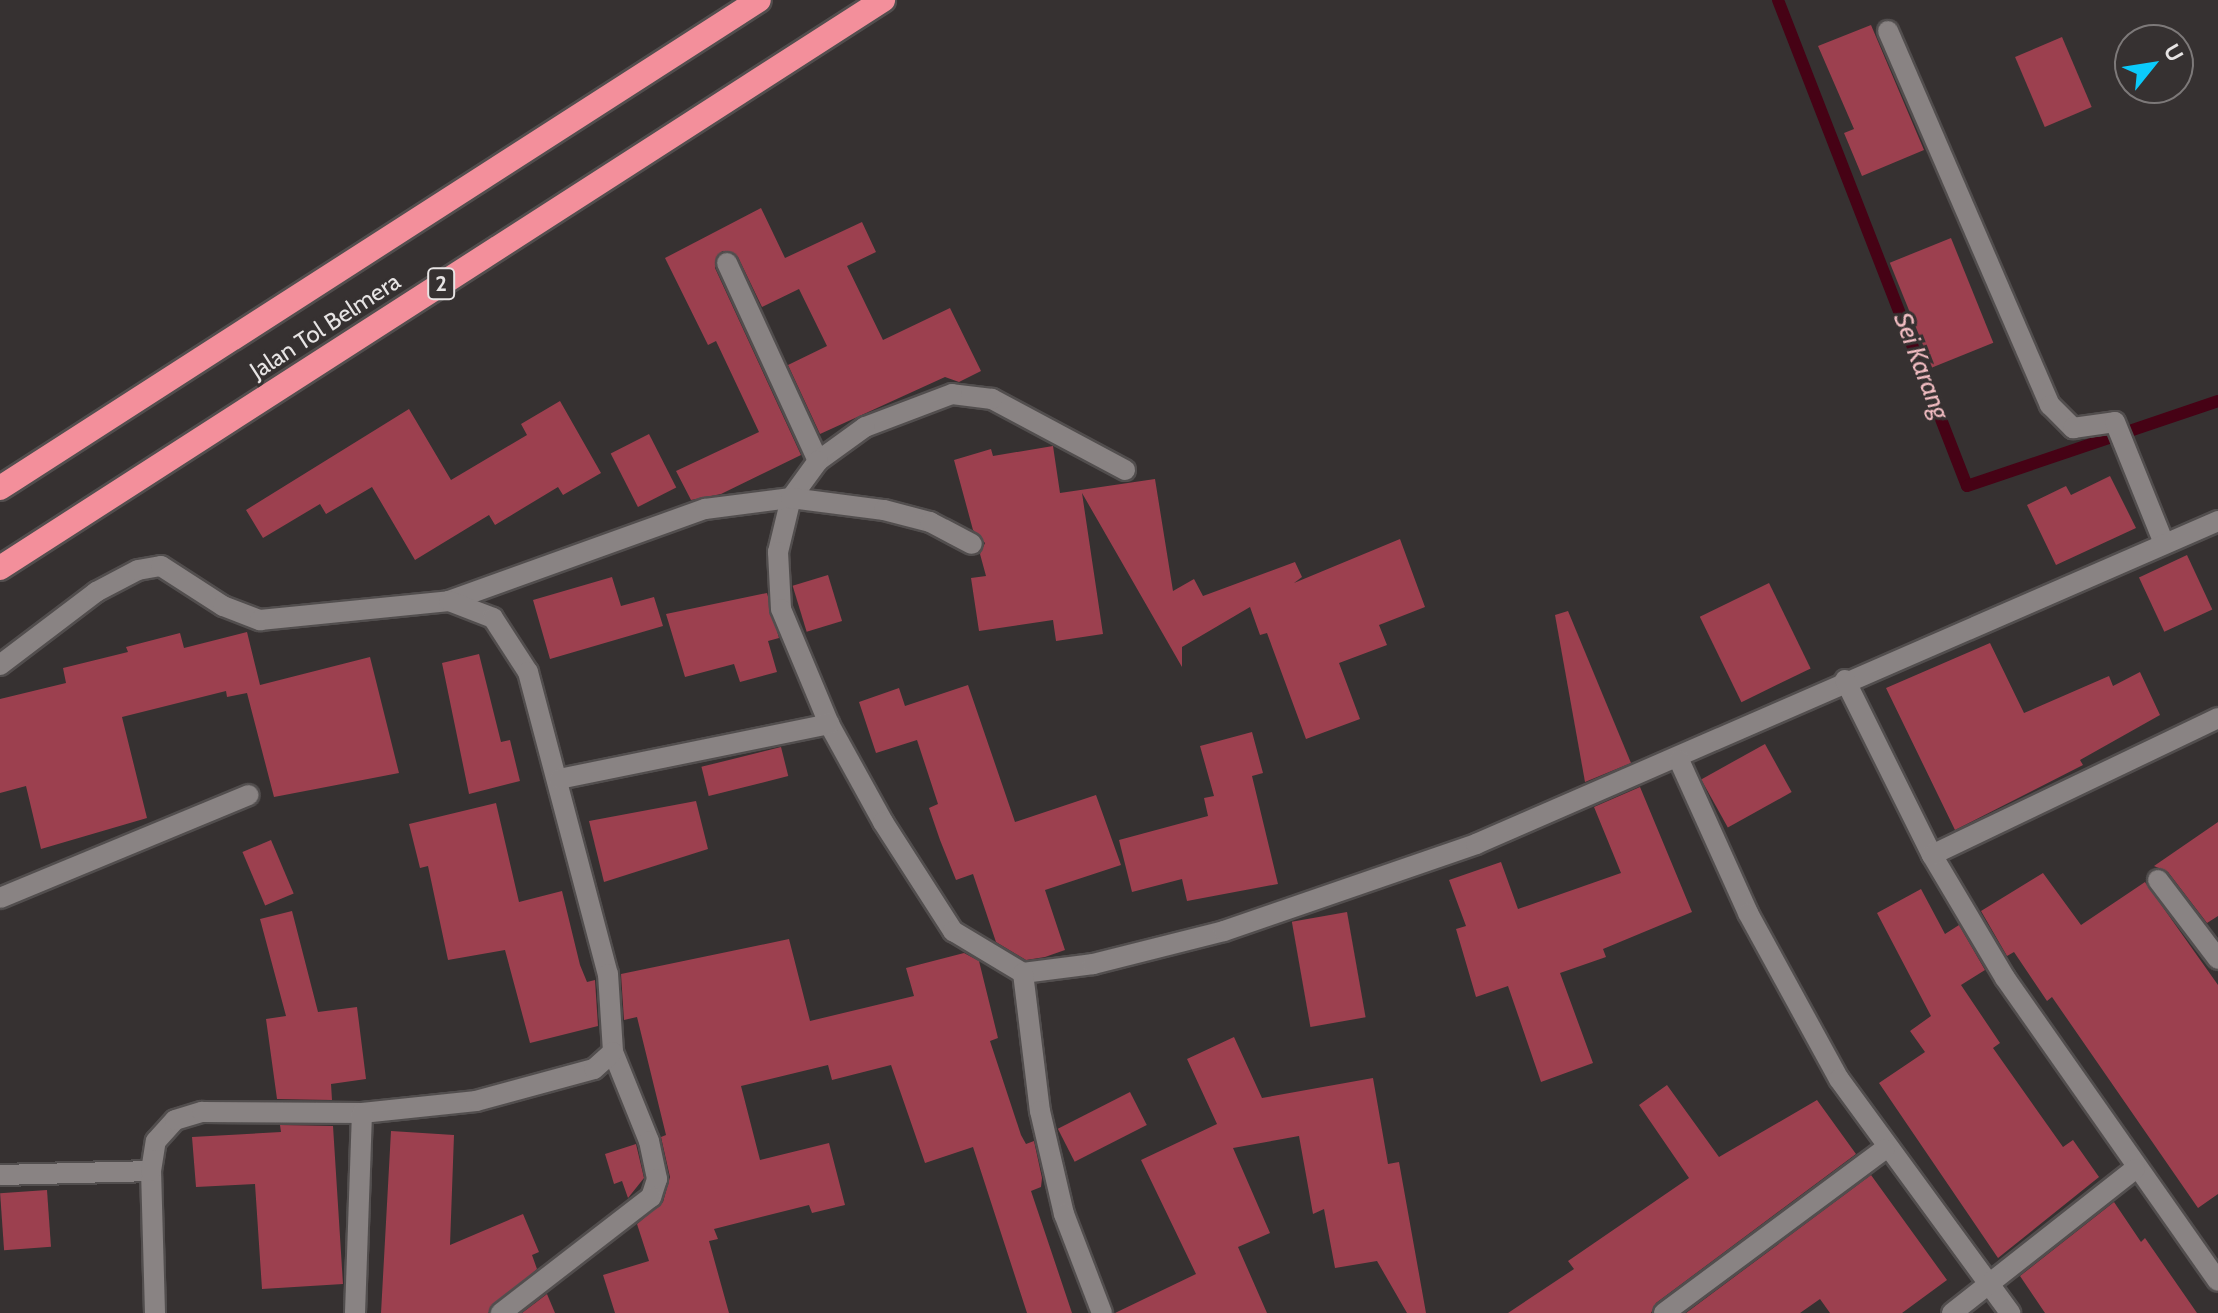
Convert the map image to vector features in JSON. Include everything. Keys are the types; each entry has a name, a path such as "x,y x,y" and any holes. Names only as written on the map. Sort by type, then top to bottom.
{"highway":[{"name":"Jalan Tol Belmera","path":"0,488 759,0"},
{"name":"Jalan Tol Belmera","path":"0,568 883,0"}],"street":[{"path":"1888,31 2050,405 2073,428 2115,422 2139,470 2163,541"},
{"path":"727,263 818,461"},
{"path":"1125,470 992,399 952,394 865,427 818,461 791,498 778,552 781,609 829,724 953,931 1023,973 1093,964 1224,931 1476,844 1679,760 1845,680 2163,541 2218,521"},
{"path":"0,665 96,592 138,570 161,566 223,606 260,620 449,601 705,509 791,498 884,510 930,522 972,544"},
{"path":"449,601 493,618 528,672 559,779 608,974 613,1052 649,1141 657,1179 651,1197 501,1313"},
{"path":"1845,680 1932,855 2052,1053 2218,1281"},
{"path":"1932,855 2218,718"},
{"path":"559,779 829,724"},
{"path":"1679,760 1776,966 1885,1149 2010,1313"},
{"path":"0,898 249,795"},
{"path":"2158,880 2217,956"},
{"path":"1023,973 1040,1111 1064,1214 1102,1313"},
{"path":"155,1313 151,1171 156,1141 175,1120 202,1112 362,1113 476,1101 594,1069 613,1052"},
{"path":"355,1313 362,1113"},
{"path":"1664,1313 1885,1149"},
{"path":"1952,1313 2135,1169"},
{"path":"0,1175 151,1171"}],"building":[{"path":"1871,25 1924,150 1862,176 1844,133 1854,129 1818,46"},
{"path":"2062,37 2092,107 2045,127 2015,57"},
{"path":"761,208 785,258 862,222 876,252 847,266 883,340 950,308 981,371 959,382 945,377 820,434 788,365 827,346 799,289 762,307 738,257 722,251 715,268 801,455 721,494 691,500 676,471 759,432 716,341 708,345 665,258"},
{"path":"1951,238 1993,343 1932,367 1890,263"},
{"path":"560,401 601,473 563,495 558,487 495,525 489,515 415,560 372,487 326,514 320,504 263,538 246,510 409,409 451,480 527,435 521,424"},
{"path":"649,434 676,487 638,507 611,454"},
{"path":"1053,446 1060,493 1155,479 1173,591 1194,579 1203,596 1295,562 1302,577 1294,583 1400,539 1425,607 1379,625 1387,645 1339,663 1360,719 1306,739 1267,633 1260,635 1250,607 1182,647 1182,667 1082,493 1103,634 1056,641 1053,620 979,631 971,578 986,576 980,554 985,543 973,530 954,460 991,449 993,456"},
{"path":"2110,476 2136,528 2056,565 2027,505 2066,486 2071,495"},
{"path":"2187,555 2212,609 2164,632 2139,577"},
{"path":"828,575 842,621 807,632 793,586"},
{"path":"612,577 621,606 654,597 663,626 550,659 533,600"},
{"path":"1769,583 1811,668 1741,702 1700,617"},
{"path":"767,593 779,638 768,641 777,672 740,682 734,664 685,677 666,614"},
{"path":"1568,611 1631,763 1585,782 1555,615"},
{"path":"247,632 260,685 370,657 399,773 274,797 247,693 227,697 226,691 122,717 147,818 41,849 26,786 0,793 0,699 66,683 63,668 128,652 126,647 180,633 184,648"},
{"path":"1990,643 2024,713 2109,676 2113,686 2140,672 2160,715 2080,760 2083,765 1955,830 1886,688"},
{"path":"479,654 501,742 510,740 520,781 469,794 442,663"},
{"path":"968,685 1015,822 1096,795 1121,865 1045,890 1065,950 1045,957 1026,960 996,942 973,874 956,880 940,840 929,808 938,804 917,740 876,753 859,702 899,688 905,706"},
{"path":"1252,732 1263,773 1252,776 1278,884 1187,901 1182,879 1132,892 1119,840 1208,816 1204,798 1214,796 1200,746"},
{"path":"1765,744 1792,792 1728,827 1701,779"},
{"path":"781,747 788,776 709,796 701,767"},
{"path":"1640,787 1692,912 1603,949 1606,957 1560,973 1593,1063 1541,1082 1508,986 1476,997 1456,929 1466,926 1449,880 1501,862 1518,909 1621,873 1594,807"},
{"path":"696,801 708,849 604,882 589,821"},
{"path":"496,803 519,902 562,891 580,965 587,982 595,980 598,1026 530,1043 505,950 448,960 428,866 420,868 409,824"},
{"path":"2218,822 2218,916 2207,923 2168,872 2154,866"},
{"path":"271,840 294,893 265,906 242,852"},
{"path":"2043,873 2081,925 2145,882 2218,985 2218,1194 2198,1208 2052,997 2047,1001 2014,952 2007,956 1981,911"},
{"path":"1921,889 1945,934 1959,925 1985,970 1961,985 2000,1043 1993,1048 2063,1147 2073,1140 2099,1177 1998,1258 1879,1083 1925,1052 1910,1031 1931,1016 1877,913"},
{"path":"292,911 318,1012 357,1007 366,1079 331,1084 332,1100 277,1099 266,1019 286,1016 260,919"},
{"path":"1347,912 1366,1017 1310,1027 1292,922"},
{"path":"789,939 810,1021 914,996 906,968 964,953 979,961 998,1038 990,1041 1021,1135 1026,1144 1034,1141 1042,1178 1041,1187 1031,1191 1072,1313 1027,1313 973,1147 925,1163 891,1065 832,1080 828,1065 741,1086 760,1160 829,1143 845,1205 812,1213 809,1205 714,1229 718,1239 709,1241 729,1313 615,1313 603,1275 649,1261 637,1224 663,1202 670,1177 661,1137 666,1135 637,1017 624,1020 621,974"},
{"path":"1234,1037 1262,1098 1373,1078 1388,1164 1399,1162 1426,1313 1407,1313 1377,1261 1335,1268 1324,1209 1313,1214 1299,1136 1233,1148 1270,1233 1238,1247 1267,1313 1115,1313 1196,1274 1141,1160 1217,1124 1187,1059"},
{"path":"1667,1085 1719,1157 1817,1100 1856,1154 1656,1303 1651,1313 1508,1313 1574,1269 1568,1261 1689,1178 1639,1105"},
{"path":"1130,1092 1147,1125 1075,1162 1058,1129"},
{"path":"280,1125 333,1126 343,1284 262,1289 255,1184 196,1187 192,1137 281,1132"},
{"path":"391,1131 454,1135 450,1245 523,1214 539,1252 532,1255 537,1269 488,1313 381,1313"},
{"path":"636,1144 644,1178 628,1198 622,1181 614,1184 605,1154"},
{"path":"1871,1175 1947,1280 1902,1313 1830,1313 1820,1299 1800,1313 1686,1313"},
{"path":"47,1190 51,1247 4,1250 0,1193"},
{"path":"2114,1202 2141,1242 2145,1238 2197,1313 2045,1313 2020,1276"},
{"path":"547,1294 555,1313 522,1313"}],"waterway":[{"name":"Sei Karang","path":"1778,0 1967,486 2218,401"}]}
